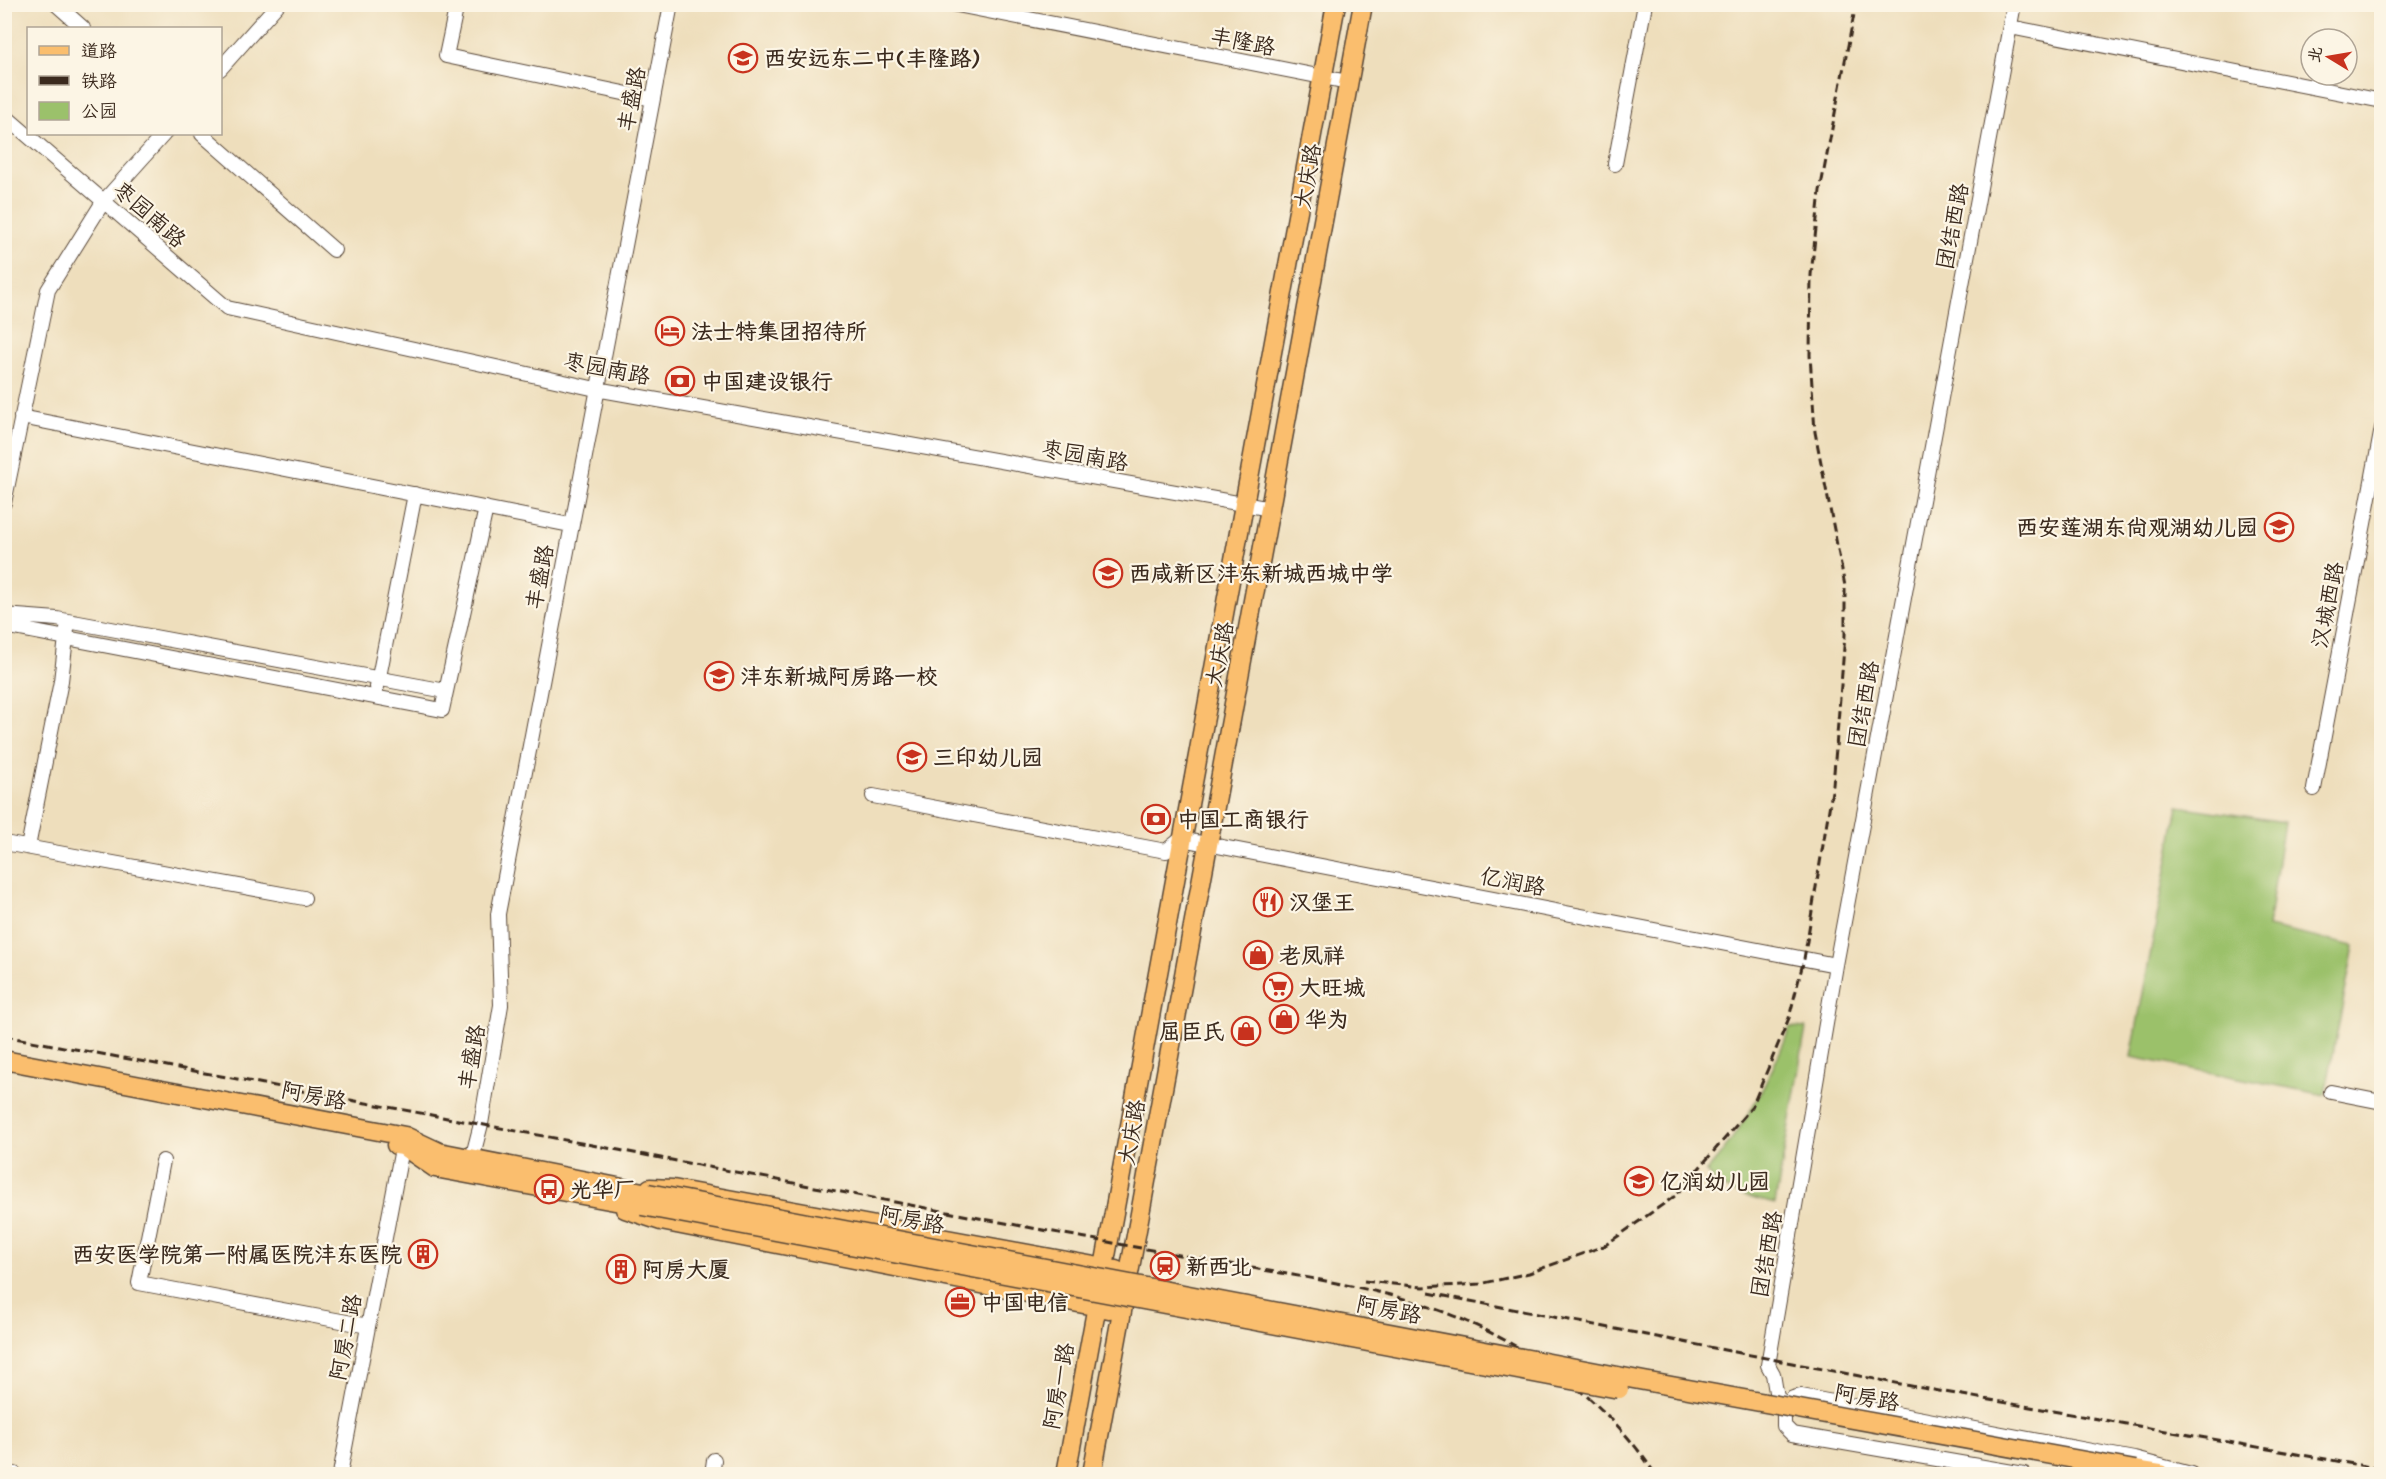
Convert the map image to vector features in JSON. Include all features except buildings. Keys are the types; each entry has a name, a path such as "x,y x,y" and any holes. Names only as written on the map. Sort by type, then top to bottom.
{"main road":[{"name":"大庆路","path":"1097,1306 1336,4"},
{"name":"大庆路","path":"1122,1312 1363,4"},
{"name":"阿房路","path":"4,1060 404,1141 439,1152 610,1186 673,1189 1129,1272"},
{"name":"阿房路","path":"4,1072 404,1141 435,1168 584,1195 645,1199 2160,1474"},
{"name":"阿房路","path":"610,1186 645,1199 1464,1362 2093,1474"},
{"name":"阿房路","path":"584,1195 661,1221 1122,1312"},
{"name":"阿房一路","path":"1066,1474 1097,1306"},
{"path":"1092,1474 1122,1312"}],"street":[{"path":"56,4 82,27"},
{"path":"222,67 278,4"},
{"path":"457,4 446,56 652,99"},
{"name":"丰盛路","path":"472,1159 481,1124 501,1005 498,914 596,388 671,4"},
{"name":"丰隆路","path":"952,4 1348,82"},
{"path":"1615,164 1645,4"},
{"name":"团结西路","path":"1788,1405 1777,1398 1773,1374 1768,1365 1836,965 2014,4"},
{"path":"2010,27 2382,101"},
{"name":"枣园南路","path":"4,115 227,308 596,388 1270,509"},
{"path":"4,503 48,290 103,202 163,135"},
{"path":"203,135 334,250"},
{"path":"21,417 570,525"},
{"name":"汉城西路","path":"2314,789 2378,469 2382,428"},
{"path":"375,698 415,494"},
{"path":"4,626 442,711 486,508"},
{"path":"4,615 69,621 446,691"},
{"path":"28,847 61,681 69,621"},
{"path":"175,659 178,641"},
{"path":"261,675 264,657"},
{"path":"321,687 325,669"},
{"path":"873,796 1166,851 1181,839"},
{"name":"亿润路","path":"1181,839 1836,965"},
{"path":"4,843 304,898"},
{"path":"2331,1092 2382,1102"},
{"name":"阿房二路","path":"340,1474 404,1141"},
{"path":"163,1161 139,1282 368,1326"},
{"path":"2024,1474 1792,1434 1784,1426 1784,1412 1792,1398 1801,1396 2134,1459 2191,1474"},
{"path":"712,1474 714,1460"},
{"path":"4,1473 15,1474"}],"green space":[{"path":"2178,806 2284,822 2268,927 2354,946 2325,1095 2131,1057"},
{"path":"1790,1027 1806,1028 1775,1204 1728,1190 1706,1172 1755,1103"}],"railway":[{"path":"1364,1281 1423,1287 1480,1284 1529,1273 1604,1246 1675,1196 1752,1107 1789,1018 1804,959 1833,785 1845,635 1845,586 1815,432 1810,355 1811,275 1820,191 1856,4"},
{"path":"4,1036 1386,1294 1461,1319 1490,1332 1544,1364 1594,1402 1637,1448 1655,1474"},
{"path":"1429,1293 1911,1386 2382,1469"}],"place":[{"name":"西安远东二中(丰隆路)","path":"743,58"},
{"name":"法士特集团招待所","path":"670,331"},
{"name":"中国建设银行","path":"680,381"},
{"name":"西安莲湖东尚观湖幼儿园","path":"2279,527"},
{"name":"西咸新区沣东新城西城中学","path":"1108,573"},
{"name":"沣东新城阿房路一校","path":"719,676"},
{"name":"三印幼儿园","path":"912,757"},
{"name":"中国工商银行","path":"1156,819"},
{"name":"汉堡王","path":"1268,902"},
{"name":"老凤祥","path":"1258,955"},
{"name":"大旺城","path":"1278,987"},
{"name":"华为","path":"1284,1019"},
{"name":"屈臣氏","path":"1246,1031"},
{"name":"亿润幼儿园","path":"1639,1181"},
{"name":"光华厂","path":"549,1189"},
{"name":"西安医学院第一附属医院沣东医院","path":"423,1254"},
{"name":"新西北","path":"1165,1266"},
{"name":"阿房大厦","path":"621,1269"},
{"name":"中国电信","path":"960,1302"}]}
